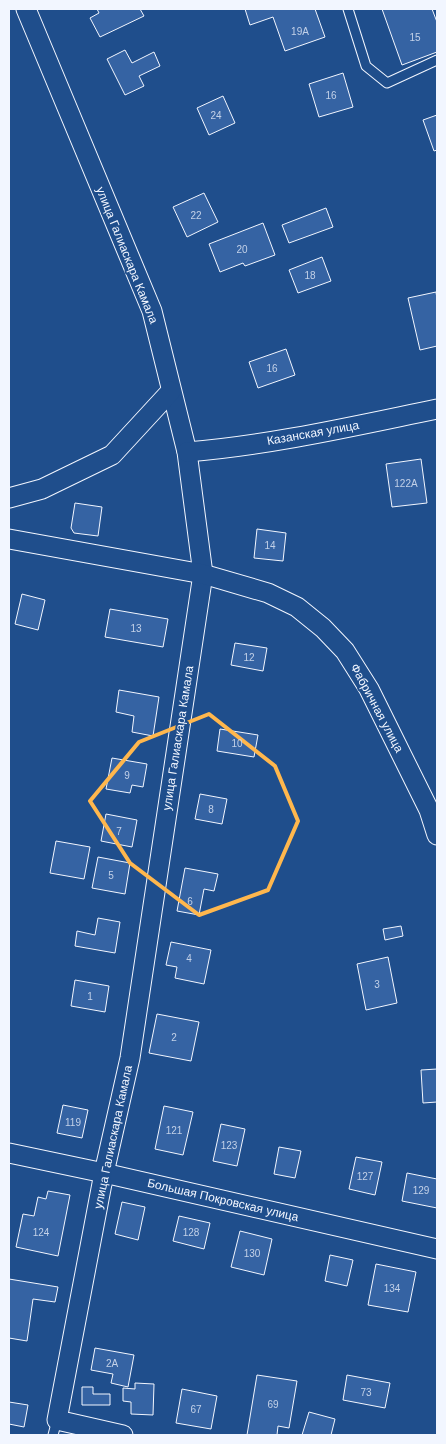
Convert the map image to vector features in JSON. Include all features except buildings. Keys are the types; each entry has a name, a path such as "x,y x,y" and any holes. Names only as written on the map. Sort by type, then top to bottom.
{"street":[{"name":"улица Галиаскара Камала","path":"26,9 152,311 187,452 203,574 130,1058 104,1173 55,1428 123,1435"},
{"path":"9,498 42,489 112,455 171,391"},
{"name":"Казанская улица","path":"187,452 302,437 437,409"},
{"path":"9,540 203,574"},
{"name":"Фабричная улица","path":"203,574 268,593 297,607 323,628 345,651 369,690 433,809 437,835"},
{"name":"Большая Покровская улица","path":"9,1153 437,1249"}],"lane":[{"path":"348,9 366,66 387,83 437,60"}],"highlighted area":[{"path":"209,714 275,766 298,821 268,890 199,915 130,863 90,801 139,742"}]}
